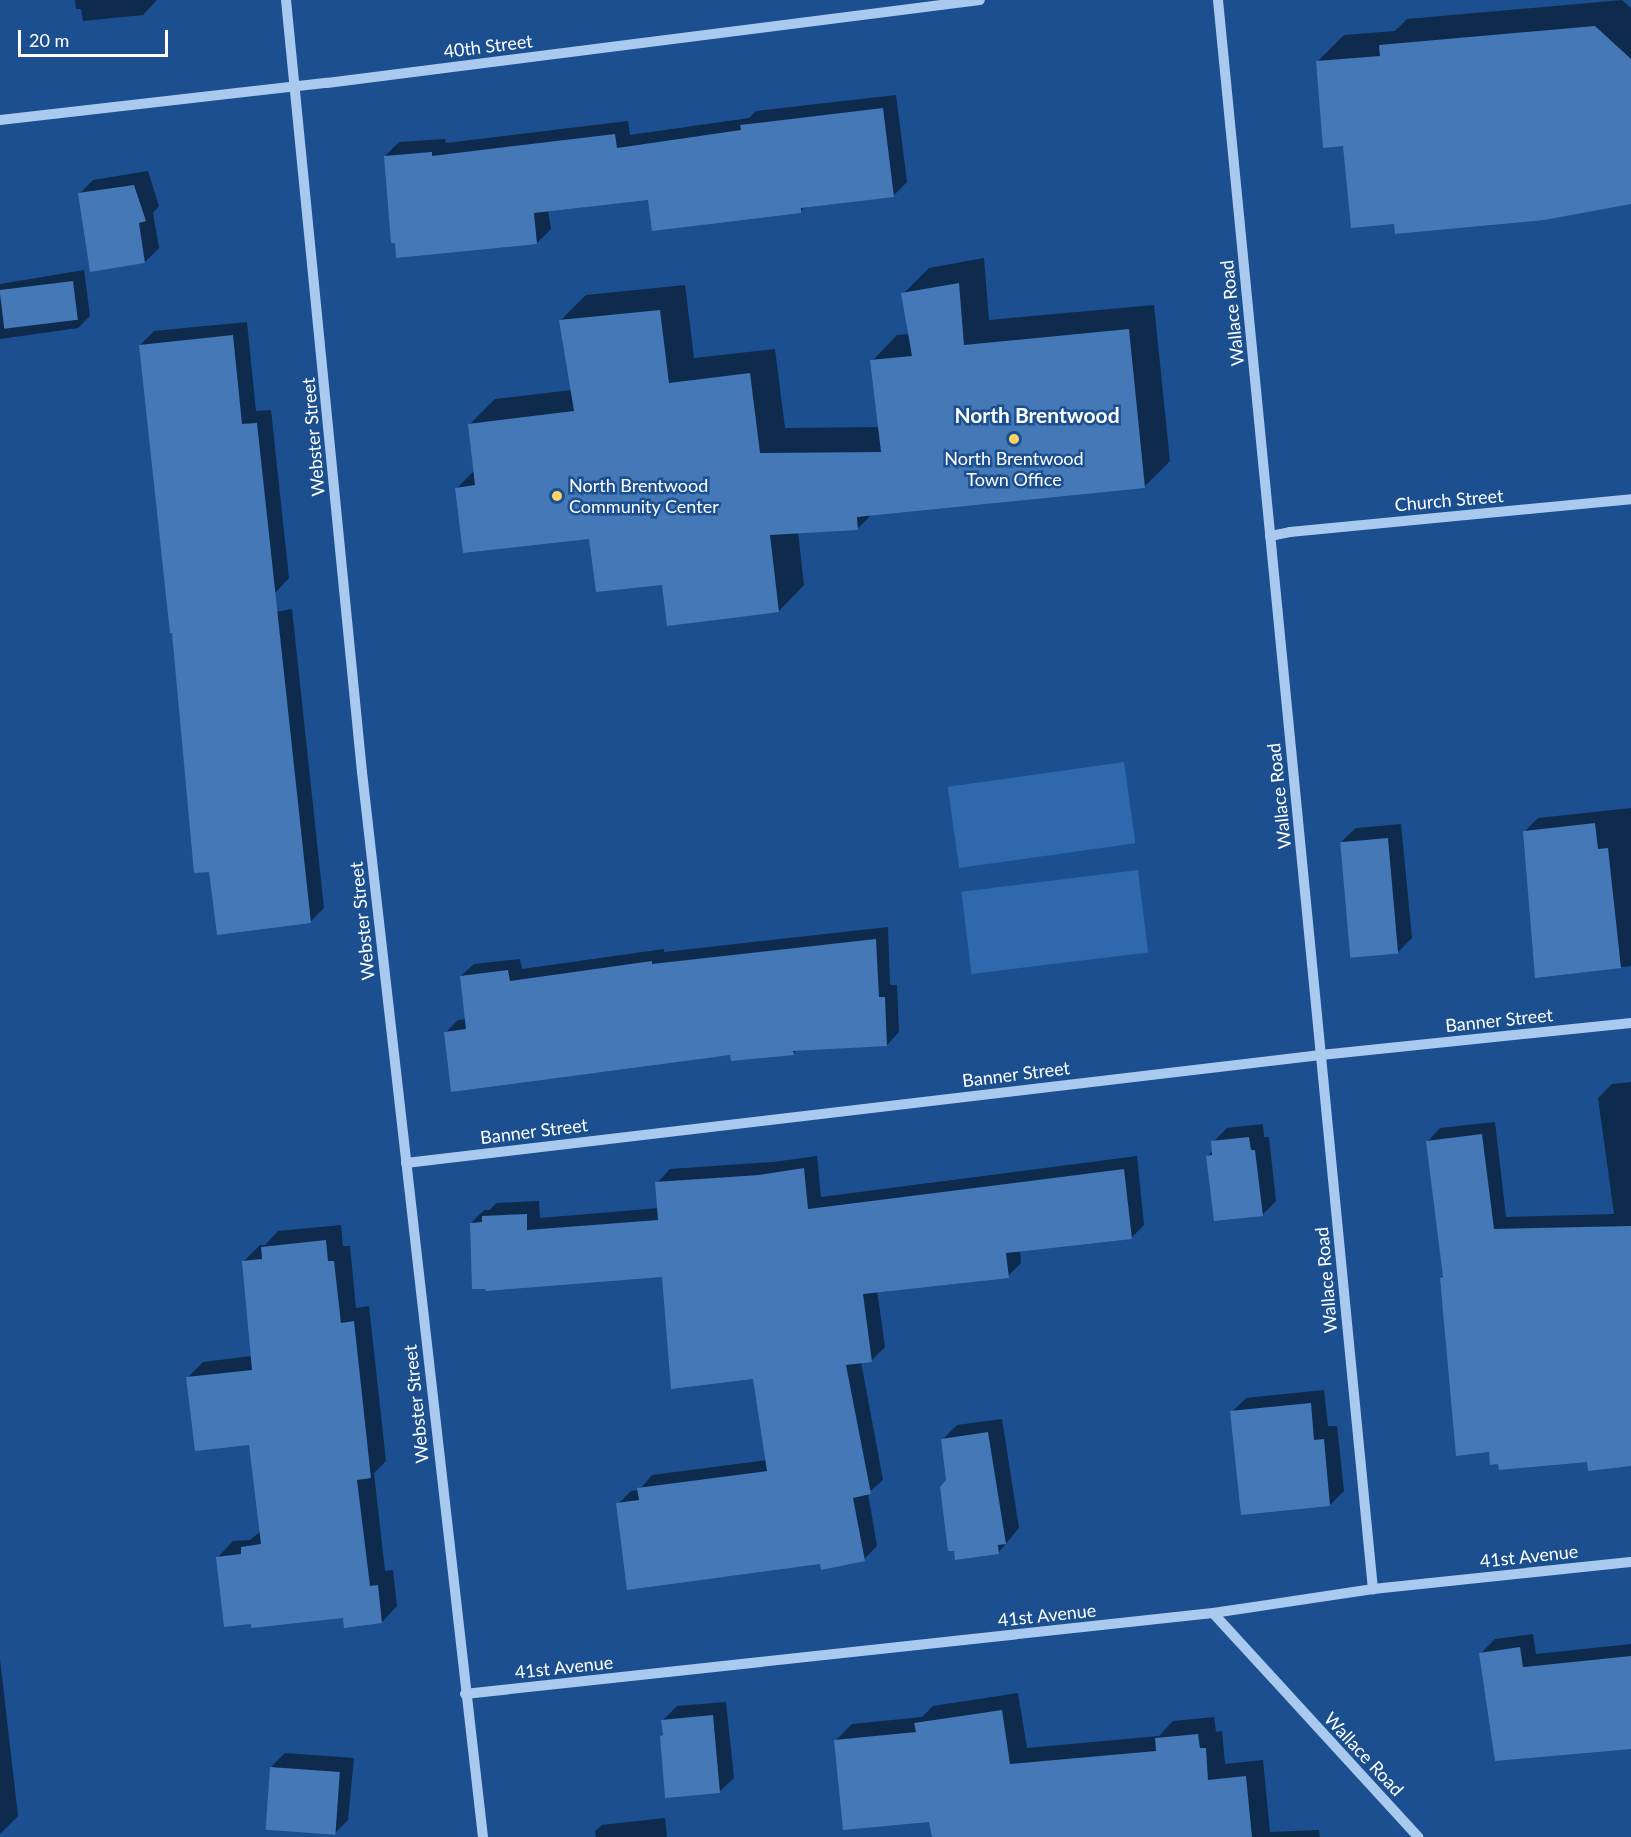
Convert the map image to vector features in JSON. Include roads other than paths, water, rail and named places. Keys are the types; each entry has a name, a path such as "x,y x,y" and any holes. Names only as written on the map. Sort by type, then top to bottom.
{"street":[{"name":"Webster Street","path":"286,0 356,717 483,1837"},
{"name":"40th Street","path":"0,120 296,87 980,0"},
{"name":"Wallace Road","path":"1218,0 1373,1589"},
{"name":"Church Street","path":"1270,536 1290,532 1631,499"},
{"name":"Banner Street","path":"406,1163 1321,1055 1631,1023"},
{"name":"41st Avenue","path":"465,1694 1214,1613 1373,1589 1631,1562"},
{"name":"Wallace Road","path":"1214,1613 1418,1837"}],"place":[{"name":"North Brentwood Town Office","path":"1014,439"},
{"name":"North Brentwood Community Center","path":"557,496"}],"district":[{"name":"North Brentwood","path":"1037,415"}]}
